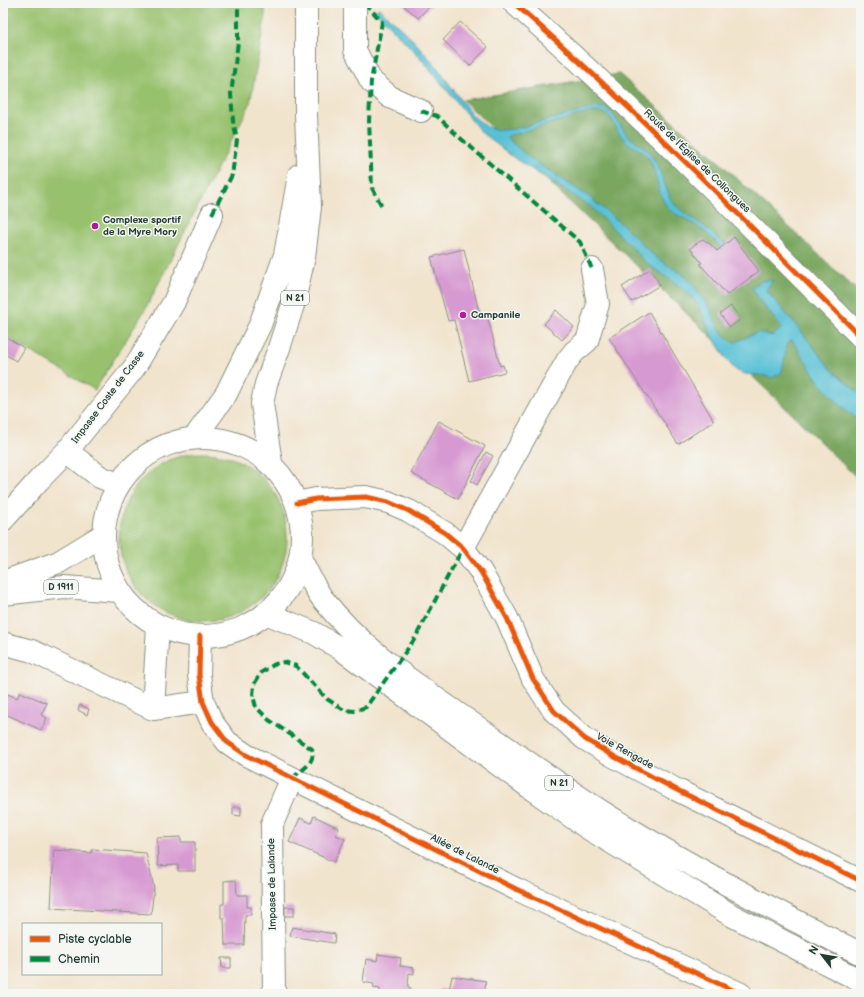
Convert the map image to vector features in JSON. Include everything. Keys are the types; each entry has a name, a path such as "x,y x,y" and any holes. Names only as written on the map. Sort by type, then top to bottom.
{"main road":[{"name":"N 21","path":"271,463 262,404 266,384 293,305 304,257 310,207 306,114 306,3"},
{"path":"355,3 354,50 370,81 390,97 421,111"},
{"name":"Route de l’Église de Collongues","path":"514,3 575,56 713,189 861,337"},
{"name":"N 21","path":"195,437 226,394 260,325 285,255 307,128"},
{"name":"Impasse Coste de Casse","path":"3,520 67,451 134,368 174,302 212,214"},
{"path":"463,548 567,361 574,352 587,341 598,304 592,270"},
{"path":"195,437 222,438 248,447 271,463 286,481 297,503 303,530 300,558 288,588 266,613 239,629 224,634 200,636 178,633 158,626 130,605 119,591 107,564 103,535 107,508 118,484 138,461 165,444 195,437"},
{"name":"Impasse Coste de Casse","path":"67,451 100,477 118,484"},
{"name":"Voie Rengade","path":"297,503 316,499 366,497 388,502 409,511 444,533 463,548 481,572 507,618 533,679 554,711 585,739 662,782 861,881"},
{"name":"D 1911","path":"3,582 59,562 103,535"},
{"name":"N 21","path":"300,558 321,597 368,646 399,671 452,709 533,766 608,815 744,894 861,954"},
{"name":"D 1911","path":"3,594 64,587 119,591"},
{"name":"N 21","path":"266,613 314,633 341,649 495,763 586,827 731,915 861,980"},
{"path":"153,709 158,626"},
{"name":"Allée de Lalande","path":"200,636 198,675 203,702 212,722 227,742 246,755 516,889 741,994"},
{"path":"3,645 6,644 32,651 153,709 203,702"},
{"name":"Impasse de Lalande","path":"274,994 272,824 292,778"}],"green space":[{"name":"Complexe sportif de la Myre Mory","path":"3,3 265,3 265,18 250,104 146,308 95,390 3,335"},
{"path":"619,74 716,159 861,294 861,482 794,416 463,100"},
{"path":"195,453 211,453 235,459 250,467 263,477 273,490 281,505 286,521 286,553 281,569 273,584 263,597 250,607 227,618 211,621 195,621 171,615 156,607 143,597 133,584 122,561 119,545 119,529 125,505 133,490 143,477 156,467 179,456"}],"water":[{"path":"379,8 414,41 436,66 473,116 487,127 499,130 515,129 597,107 604,108 611,112 628,136 648,150 657,164 671,200 683,212 723,243 728,243 722,248 702,230 668,208 661,196 654,169 648,157 622,137 609,116 604,113 586,113 508,136 507,138 531,159 588,196 623,225 652,254 681,273 691,282 708,305 718,327 729,340 736,342 758,332 772,336 782,328 752,288 761,281 773,280 766,290 831,369 861,395 861,422 841,406 819,382 792,340 787,345 782,372 772,378 762,375 741,373 736,370 719,347 709,330 701,311 692,297 678,285 648,264 590,206 517,160 482,133 419,56 375,11"}],"building":[{"path":"401,3 430,3 432,4 418,18"},
{"path":"460,22 488,47 470,66 443,40"},
{"path":"734,237 759,271 727,295 700,264 702,263 690,248 703,239 717,251"},
{"name":"Campanile","path":"464,249 480,316 487,314 500,366 503,365 505,372 469,381 454,320 448,321 431,257"},
{"path":"650,269 660,285 632,302 622,287"},
{"path":"731,306 741,319 730,327 720,314"},
{"path":"556,310 574,327 562,340 544,324"},
{"path":"649,312 714,421 678,444 609,338"},
{"path":"3,335 24,348 16,361 3,353"},
{"path":"439,421 485,446 458,499 411,473"},
{"path":"486,452 493,456 477,485 471,481"},
{"path":"20,692 47,703 41,715 47,718 41,730 3,713 3,697 5,693 17,698"},
{"path":"80,705 89,709 87,715 78,710"},
{"path":"233,807 241,807 241,816 233,815"},
{"path":"314,816 339,828 336,835 345,839 334,862 289,842 300,818 311,823"},
{"path":"181,837 181,842 195,842 195,871 178,871 178,865 158,866 157,838"},
{"path":"92,849 146,853 154,888 151,914 51,908 54,850 91,853"},
{"path":"236,880 237,895 247,895 247,907 251,907 251,915 245,915 244,945 225,945 224,918 221,918 221,904 224,904 224,881"},
{"path":"285,907 294,907 294,916 285,916"},
{"path":"292,927 335,934 334,943 290,936"},
{"path":"378,954 401,958 400,966 414,968 414,974 409,973 408,987 411,988 410,994 380,994 380,989 373,988 374,984 363,982 366,959 377,961"},
{"path":"221,958 231,958 231,968 222,968"},
{"path":"452,976 486,981 484,994 439,994 440,989 449,990"}],"marked path":[{"path":"212,214 232,175 237,140 233,121 231,94 238,42 238,3"},
{"path":"365,3 382,22 371,81 369,121 372,188 383,208"},
{"path":"421,111 437,116 580,242 592,269"},
{"path":"292,778 304,769 310,762 313,754 312,749 269,720 256,707 253,696 254,684 262,672 275,664 284,662 296,666 327,699 344,710 354,711 366,707 414,640 463,548"}],"cycle path":[{"path":"514,3 647,125 861,337"},
{"path":"297,503 316,499 366,497 388,502 409,511 445,533 463,548 481,572 507,618 533,679 554,711 585,739 675,789 861,881"},
{"path":"200,636 199,675 203,702 212,722 227,742 246,755 516,889 741,994"}],"place":[{"name":"Complexe sportif de la Myre Mory","path":"95,226"},
{"name":"Campanile","path":"463,315"}]}
